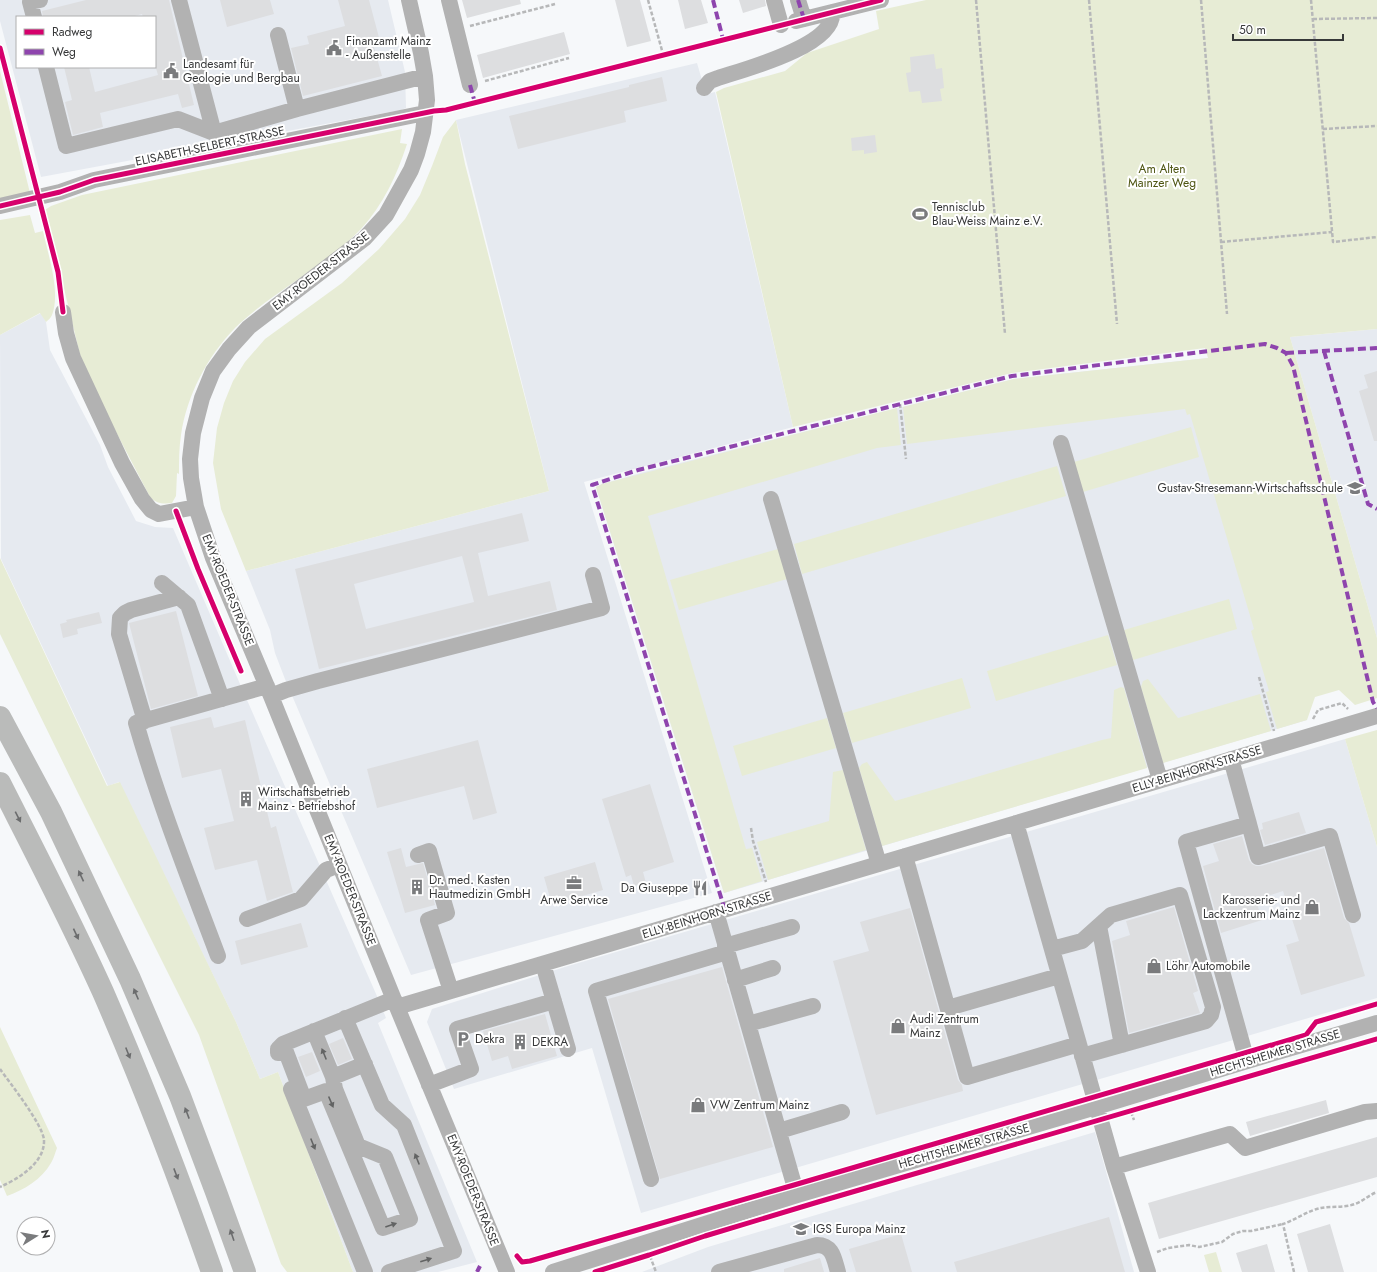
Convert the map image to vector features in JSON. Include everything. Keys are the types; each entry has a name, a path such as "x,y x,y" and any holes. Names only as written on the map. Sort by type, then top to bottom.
{"highway":[{"path":"0,716 51,812 130,979 180,1096 245,1272"},
{"path":"0,783 67,915 103,993 177,1175 212,1272"}],"street":[{"path":"34,16 30,2 40,0"},
{"path":"179,0 214,133"},
{"name":"EMY-ROEDER-STRASSE","path":"409,0 425,76 426,100 417,154 411,170 386,215 364,239 249,327 229,349 214,371 202,398 193,433 190,459 191,478 196,507 213,558 269,691 506,1272"},
{"path":"449,0 470,84"},
{"path":"774,0 794,22"},
{"path":"794,22 798,0"},
{"path":"794,22 875,1"},
{"path":"704,88 710,82 718,78 774,59 808,44 821,35 828,26 831,21 832,12"},
{"path":"278,35 297,109"},
{"path":"46,68 66,146 178,119 214,133 297,109 393,86 425,76"},
{"name":"ELISABETH-SELBERT-STRASSE","path":"0,206 53,194 94,180 425,113"},
{"path":"63,312 66,333 73,358 122,463 142,499 151,510 159,514 196,507"},
{"path":"1061,443 1160,780"},
{"path":"771,499 879,864"},
{"path":"218,956 171,834 136,723 222,699 269,691 286,690 602,608 593,574"},
{"path":"162,583 188,605 222,699"},
{"path":"145,721 119,634 120,618 131,610 179,597"},
{"name":"ELLY-BEINHORN-STRASSE","path":"283,1044 342,1020 395,1003 451,991 1377,716"},
{"path":"1231,759 1258,857 1330,836 1353,915"},
{"path":"1016,823 1098,1114 1146,1265"},
{"path":"1247,1061 1186,842 1249,824"},
{"path":"418,855 429,851 448,913 428,920 451,991"},
{"path":"905,856 967,1077 1080,1050 1122,1045 1206,1021 1211,1015 1213,1008 1180,895 1111,915 1082,941 1052,949"},
{"path":"248,919 301,899 326,870 339,865"},
{"path":"716,912 796,1195"},
{"path":"651,1179 596,992 792,926"},
{"path":"1099,926 1122,1045"},
{"path":"543,964 568,1049"},
{"path":"735,980 772,968"},
{"path":"948,1008 1060,976"},
{"path":"429,1085 471,1069 457,1029 554,1001"},
{"path":"748,1024 812,1006"},
{"path":"342,1020 365,1064 382,1105 404,1125 454,1252 389,1272"},
{"name":"HECHTSHEIMER STRASSE","path":"553,1272 568,1269 796,1195 1098,1114 1247,1061 1377,1023"},
{"path":"314,1031 333,1077 335,1089 358,1146 385,1157 410,1219 383,1228 326,1091 304,1099 283,1044 278,1049 278,1057 365,1272"},
{"path":"333,1077 365,1064"},
{"path":"1114,1167 1230,1134 1245,1148 1365,1112 1377,1111"},
{"path":"779,1131 842,1112"},
{"path":"719,1272 817,1245 823,1245 832,1253 838,1272"}],"path":[{"path":"648,0 663,54"},
{"path":"976,0 1005,334"},
{"path":"1089,0 1117,324"},
{"path":"1201,0 1228,314"},
{"path":"1311,0 1333,242 1377,237"},
{"path":"456,30 555,4"},
{"path":"1313,19 1377,18"},
{"path":"470,84 569,58"},
{"path":"1323,129 1377,126"},
{"path":"1221,242 1332,232"},
{"path":"900,404 906,459"},
{"path":"1259,677 1274,732"},
{"path":"751,828 752,840 766,882"},
{"path":"0,1069 40,1126 44,1140 40,1156 31,1167 16,1179 0,1187"},
{"path":"1098,1114 1139,1109"},
{"path":"1146,1265 1168,1248 1189,1245 1199,1247 1222,1242 1233,1234 1283,1224 1310,1211 1321,1208 1344,1207 1355,1204 1377,1192"},
{"path":"1283,1224 1294,1272"},
{"path":"643,1258 656,1253"},
{"path":"649,1255 656,1272"}],"shaded area":[{"path":"0,0 388,0 405,72 406,108 41,177 0,21"},
{"path":"697,63 706,94 715,92 793,427 584,482 712,893 411,975 285,679 275,653 270,630 246,571 549,491 456,120"},
{"path":"41,313 46,322 50,350 100,445 108,467 136,521 155,527 173,528 380,1003 386,1018 378,1023 477,1262 438,1272 353,1272 278,1072 260,1079 236,1022 119,782 108,786 1,559 0,335"},
{"name":"Gustav-Stresemann-Wirtschaftsschule","path":"1377,329 1377,638 1290,337"},
{"path":"1208,358 1307,720 724,893 596,487 644,472 1014,379"},
{"path":"1345,739 1377,847 1377,998 641,1213 592,1048 454,1089 427,1022 432,1009 568,966"},
{"path":"1095,1132 1134,1272 642,1272 708,1247"}],"green space":[{"name":"Am Alten Mainzer Weg","path":"926,0 1377,0 1377,329 1290,337 1377,638 1377,698 1355,705 1339,690 1315,697 1307,720 1277,729 1266,692 1269,691 1251,631 1254,629 1190,414 1187,415 1185,409 907,444 903,407 1014,379 1208,358 1205,348 1012,373 793,427 716,92 724,88 785,71 807,53 879,29 876,11"},
{"path":"0,71 30,193 0,200"},
{"path":"456,120 465,164 549,491 246,571 221,509 213,463 217,428 224,403 233,381 245,362 265,339 342,283 379,249 405,219 420,195 443,137"},
{"path":"402,129 400,143 407,144 403,156 383,200 369,220 338,250 249,315 225,339 207,364 193,391 184,420 180,440 179,474 177,473 176,496 172,503 155,501 150,497 91,384 82,363 45,210 51,206 82,195"},
{"path":"30,215 35,233 43,231 53,273 55,296 52,316 46,322 40,313 0,335 0,220"},
{"path":"897,408 901,445 877,448 648,516 746,849 752,848 762,881 724,893 596,487 602,484"},
{"path":"1191,427 1199,457 1083,492 1074,462"},
{"path":"1057,466 1066,496 802,574 794,544"},
{"path":"778,549 787,579 679,610 670,580"},
{"path":"0,558 107,786 120,782 236,1022 260,1079 278,1072 353,1272 287,1272 281,1264 199,1035 0,634"},
{"path":"1229,599 1237,629 1133,660 1124,630"},
{"path":"1108,635 1117,665 996,701 987,671"},
{"path":"962,678 971,708 852,743 843,713"},
{"path":"1148,679 1178,718 1260,694 1271,731 1163,763 1141,687 1143,681"},
{"path":"1121,687 1124,688 1147,768 882,846 859,768 862,764 867,762 895,801 1111,738 1114,690"},
{"path":"827,718 836,748 742,776 733,746"},
{"path":"1377,730 1377,847 1345,739"},
{"path":"843,770 866,850 768,880 757,842 829,821 833,772"},
{"path":"0,1027 57,1148 52,1161 38,1179 20,1191 7,1196 0,1180"},
{"path":"1216,1252 1222,1272 1209,1272 1204,1255"}],"building":[{"name":"Landesamt für Geologie und Bergbau","path":"86,0 169,0 194,105 182,108 178,94 100,113 103,127 73,135 65,102 72,100 64,68 89,68 95,92 158,75 156,68 156,16 143,16 142,14 135,16 43,16 42,11"},
{"path":"220,0 270,0 274,14 227,27"},
{"name":"Finanzamt Mainz - Außenstelle","path":"338,0 369,0 381,45 374,47 382,76 303,96 291,48 309,44 307,36 345,26"},
{"path":"462,0 520,0 521,4 467,18"},
{"path":"615,0 640,0 651,41 627,47"},
{"path":"678,0 701,0 708,23 685,29"},
{"path":"739,0 765,0 766,6 743,13"},
{"path":"564,32 570,54 483,78 477,55"},
{"path":"934,54 936,69 942,68 944,88 940,89 942,101 922,103 920,91 909,92 906,73 911,72 910,57"},
{"path":"662,77 667,101 624,111 626,122 518,149 509,116 629,87 629,85"},
{"path":"875,135 877,152 864,154 864,150 852,151 851,138"},
{"path":"1377,371 1377,441 1374,441 1359,391 1368,388 1364,375"},
{"path":"522,513 529,541 478,553 488,596 550,581 557,610 319,669 295,569","holes":["462,556 474,602 366,629 354,584"]},
{"path":"176,611 198,696 151,709 129,623"},
{"path":"99,612 102,623 77,629 78,634 63,638 60,624 67,622 66,620"},
{"name":"Wirtschaftsbetrieb Mainz - Betriebshof","path":"211,717 214,728 245,720 271,828 276,826 293,892 267,901 257,860 215,870 204,828 234,821 221,769 182,778 170,727"},
{"path":"478,740 497,813 473,820 464,786 377,808 367,769"},
{"path":"650,784 674,862 643,872 646,883 634,886 631,875 626,877 602,799"},
{"path":"1299,812 1306,833 1265,845 1260,830 1263,829 1262,823"},
{"path":"1242,836 1249,860 1256,866 1261,866 1324,848 1344,918 1349,923 1365,976 1301,995 1286,945 1299,941 1283,891 1256,900 1262,920 1221,933 1203,866 1219,861 1213,844"},
{"name":"Dr. med. Kasten Hautmedizin GmbH","path":"401,848 406,867 423,863 435,905 405,913 387,852"},
{"name":"Arwe Service","path":"595,862 603,890 552,905 544,877"},
{"name":"Löhr Automobile","path":"1174,907 1198,991 1193,993 1200,1013 1129,1033 1112,941 1130,935 1126,921"},
{"name":"Audi Zentrum Mainz","path":"910,908 958,1080 962,1085 963,1091 876,1115 833,961 869,951 860,922"},
{"path":"301,923 308,947 241,965 235,941"},
{"name":"VW Zentrum Mainz","path":"722,967 773,1147 660,1179 608,999"},
{"name":"DEKRA","path":"545,1014 557,1056 512,1069 508,1056 492,1061 483,1031"},
{"path":"343,1038 352,1059 338,1065 329,1044"},
{"path":"312,1052 320,1071 306,1077 298,1057"},
{"path":"1326,1100 1329,1113 1250,1136 1246,1122"},
{"path":"1377,1137 1377,1177 1159,1239 1148,1203"},
{"path":"1109,1217 1125,1272 957,1272 954,1262"},
{"path":"1330,1224 1344,1272 1308,1272 1297,1234"},
{"path":"901,1234 912,1272 856,1272 849,1249"},
{"path":"1267,1244 1275,1272 1242,1272 1236,1253"},
{"path":"820,1258 824,1272 784,1272 784,1269"}],"marked path":[{"path":"713,0 723,39"},
{"path":"798,0 804,19"},
{"path":"470,85 475,103"},
{"path":"725,910 592,485 638,470 1012,376 1265,344 1286,353 1293,366 1373,702 1377,708"},
{"path":"1286,353 1377,348"},
{"path":"1324,351 1368,504 1377,509"},
{"path":"477,1272 480,1266"}],"cycle path":[{"path":"0,206 60,192 94,180 434,111 446,110 881,0"},
{"path":"0,48 58,272 63,312"},
{"path":"176,511 198,569 241,671"},
{"path":"517,1256 522,1262 530,1261 1306,1035 1316,1022 1377,1004"},
{"path":"595,1272 705,1236 818,1202 1377,1039"}],"place":[{"name":"Finanzamt Mainz - Außenstelle","path":"334,48"},
{"name":"Landesamt für Geologie und Bergbau","path":"171,71"},
{"name":"Tennisclub Blau-Weiss Mainz e.V.","path":"920,214"},
{"name":"Gustav-Stresemann-Wirtschaftsschule","path":"1355,488"},
{"name":"Wirtschaftsbetrieb Mainz - Betriebshof","path":"246,799"},
{"name":"Arwe Service","path":"574,883"},
{"name":"Dr. med. Kasten Hautmedizin GmbH","path":"417,887"},
{"name":"Da Giuseppe","path":"700,888"},
{"name":"Karosserie- und Lackzentrum Mainz","path":"1312,907"},
{"name":"Löhr Automobile","path":"1154,966"},
{"name":"Audi Zentrum Mainz","path":"898,1026"},
{"name":"Dekra","path":"463,1039"},
{"name":"DEKRA","path":"520,1042"},
{"name":"VW Zentrum Mainz","path":"698,1105"},
{"name":"IGS Europa Mainz","path":"801,1229"}]}
